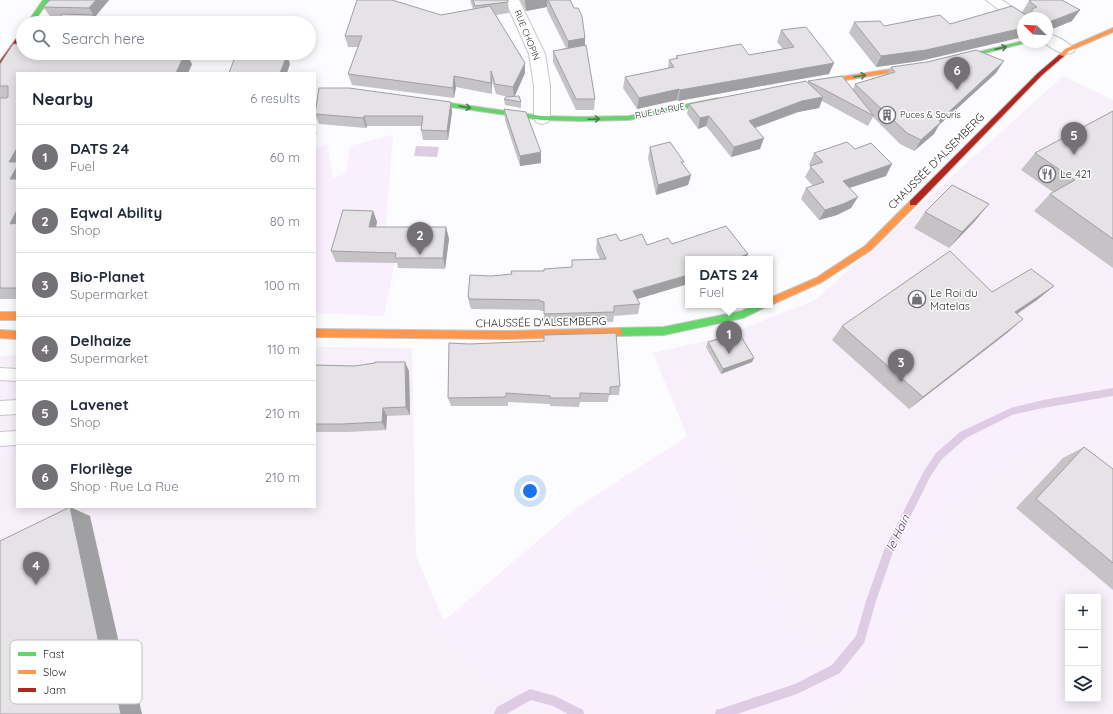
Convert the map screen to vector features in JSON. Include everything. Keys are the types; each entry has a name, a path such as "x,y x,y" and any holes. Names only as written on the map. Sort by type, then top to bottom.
{"main road":[{"path":"35,16 46,0"},
{"name":"CHAUSSÉE D'ALSEMBERG","path":"773,301 819,280 868,248 1012,100 1067,50 1113,30"},
{"path":"0,66 16,42"},
{"path":"943,62 1017,44"},
{"path":"806,84 928,65"},
{"name":"RUE LA RUE","path":"412,100 542,118 629,118 731,98"},
{"name":"CHAUSSÉE D'ALSEMBERG","path":"316,333 506,335 664,331 743,314 756,308"},
{"path":"0,316 16,316"},
{"path":"0,334 13,335"},
{"path":"0,337 13,335"}],"street":[{"name":"RUE CHOPIN","path":"512,0 537,54 542,86 542,118"},
{"path":"993,0 1017,17"},
{"path":"1053,42 1067,50"}],"lane":[{"path":"0,374 16,375"},
{"path":"0,408 16,407"},
{"path":"0,439 16,438"}],"shaded area":[{"path":"1063,76 1113,100 1113,714 0,714 0,356 16,355 16,508 316,508 316,347 412,348 416,556 446,626 690,443 653,353 722,337 815,300"},
{"path":"393,135 384,246 398,246 384,316 316,313 316,148 327,143 333,178 346,174 350,146"},
{"path":"416,146 439,147 437,157 414,156"},
{"path":"1,382 16,382 16,404 0,404"},
{"path":"1113,383 1113,427 1042,431 942,508 878,665 820,714 552,714 492,675 439,625 575,509 689,435 796,652 837,654 944,453 1030,388"},
{"path":"16,441 16,456 0,457 0,442"}],"building":[{"path":"50,0 96,0 89,8 43,7"},
{"path":"357,0 392,0 441,15 490,6 525,63 513,87 495,84 491,71 491,83 454,76 453,88 348,74 362,36 345,36"},
{"path":"473,0 508,0 508,2 475,6"},
{"path":"548,0 570,0 574,8 578,8 582,16 585,38 568,41"},
{"path":"1062,0 1080,10 1053,21 1053,12 1032,12 1032,9 1037,7 1029,1"},
{"path":"1012,6 1021,12 1017,12 1017,29 926,50 881,56 854,22 880,21 884,26 940,15 950,24"},
{"path":"62,14 93,15 92,16 61,16"},
{"path":"806,27 834,63 679,89 639,98 625,77 674,67 669,60 678,58 676,56 741,44 749,55 794,47 781,30"},
{"path":"13,44 16,44 16,60 182,60 176,72 16,72 16,150 9,162 16,162 16,169 10,179 16,179 16,212 10,224 16,223 16,288 0,288 0,98 8,97 8,86 0,86 0,64"},
{"path":"586,45 595,99 576,99 553,51"},
{"path":"976,50 1004,61 939,121 941,122 921,140 907,133 855,84 895,72 891,67 927,62"},
{"path":"234,60 285,60 280,72 229,72"},
{"path":"842,76 874,116 808,81"},
{"path":"806,81 823,97 802,101 749,121 764,138 734,147 709,116 700,118 689,104"},
{"path":"319,88 349,88 451,102 447,131 421,130 423,116 364,116 363,118 316,114"},
{"path":"519,96 521,102 504,99 506,97"},
{"path":"504,109 526,112 541,152 520,156"},
{"path":"1113,111 1113,239 1050,194 1075,180 1035,153"},
{"path":"670,142 684,162 681,162 691,175 658,185 650,147"},
{"path":"847,142 855,149 871,143 892,164 843,181 858,197 825,210 806,188 824,182 810,166 823,162 814,153"},
{"path":"952,185 989,204 962,232 925,212"},
{"path":"343,210 373,211 369,227 446,227 443,258 395,258 396,253 331,251"},
{"path":"726,226 748,254 742,256 685,256 685,276 633,291 640,304 614,306 614,312 544,314 544,302 540,300 469,299 468,297 470,275 491,276 512,274 511,271 544,271 544,269 572,267 572,260 606,259 597,239 616,234 620,241 642,234 647,245 668,238 672,244"},
{"path":"950,251 992,292 1031,269 1054,286 1015,312 1023,319 923,397 842,326"},
{"path":"616,333 620,386 610,387 610,394 580,393 580,398 550,398 550,396 506,393 506,397 448,398 449,343 469,344 544,341 544,335"},
{"path":"739,333 754,358 723,369 708,342"},
{"path":"405,362 406,407 383,408 382,422 316,424 316,365 354,366 375,363"},
{"path":"1084,447 1113,469 1113,563 1036,499"},
{"path":"70,508 98,640 10,640 10,704 119,704 121,714 0,714 0,541"}],"waterway":[{"name":"le Hain","path":"720,714 797,689 836,669 860,639 871,601 889,550 927,474 939,456 963,435 1011,412 1043,404 1113,392"},
{"name":"le Hain","path":"499,714 501,711 530,694 555,701 579,714"}],"traffic: fast":[{"path":"35,16 46,0"},
{"path":"953,59 1017,44"},
{"path":"422,101 542,118 581,119 629,118 718,100"},
{"path":"618,332 664,331 743,314 756,308"}],"traffic: slow":[{"path":"1061,56 1067,50 1113,30"},
{"path":"815,83 917,67"},
{"path":"773,301 819,280 868,248 913,203"},
{"path":"0,316 16,316"},
{"path":"316,333 505,335 618,332"},
{"path":"0,334 16,335"}],"traffic: jam":[{"path":"0,66 16,43"},
{"path":"913,203 1040,74 1061,56"}],"place":[{"name":"Florilège","path":"957,90"},
{"name":"Puces & Souris","path":"887,115"},
{"name":"Lavenet","path":"1074,155"},
{"name":"Le 421","path":"1047,174"},
{"name":"Eqwal Ability","path":"420,255"},
{"name":"Le Roi du Matelas","path":"917,299"},
{"name":"DATS 24","path":"729,354"},
{"name":"Bio-Planet","path":"901,382"},
{"name":"Delhaize","path":"36,585"}]}
